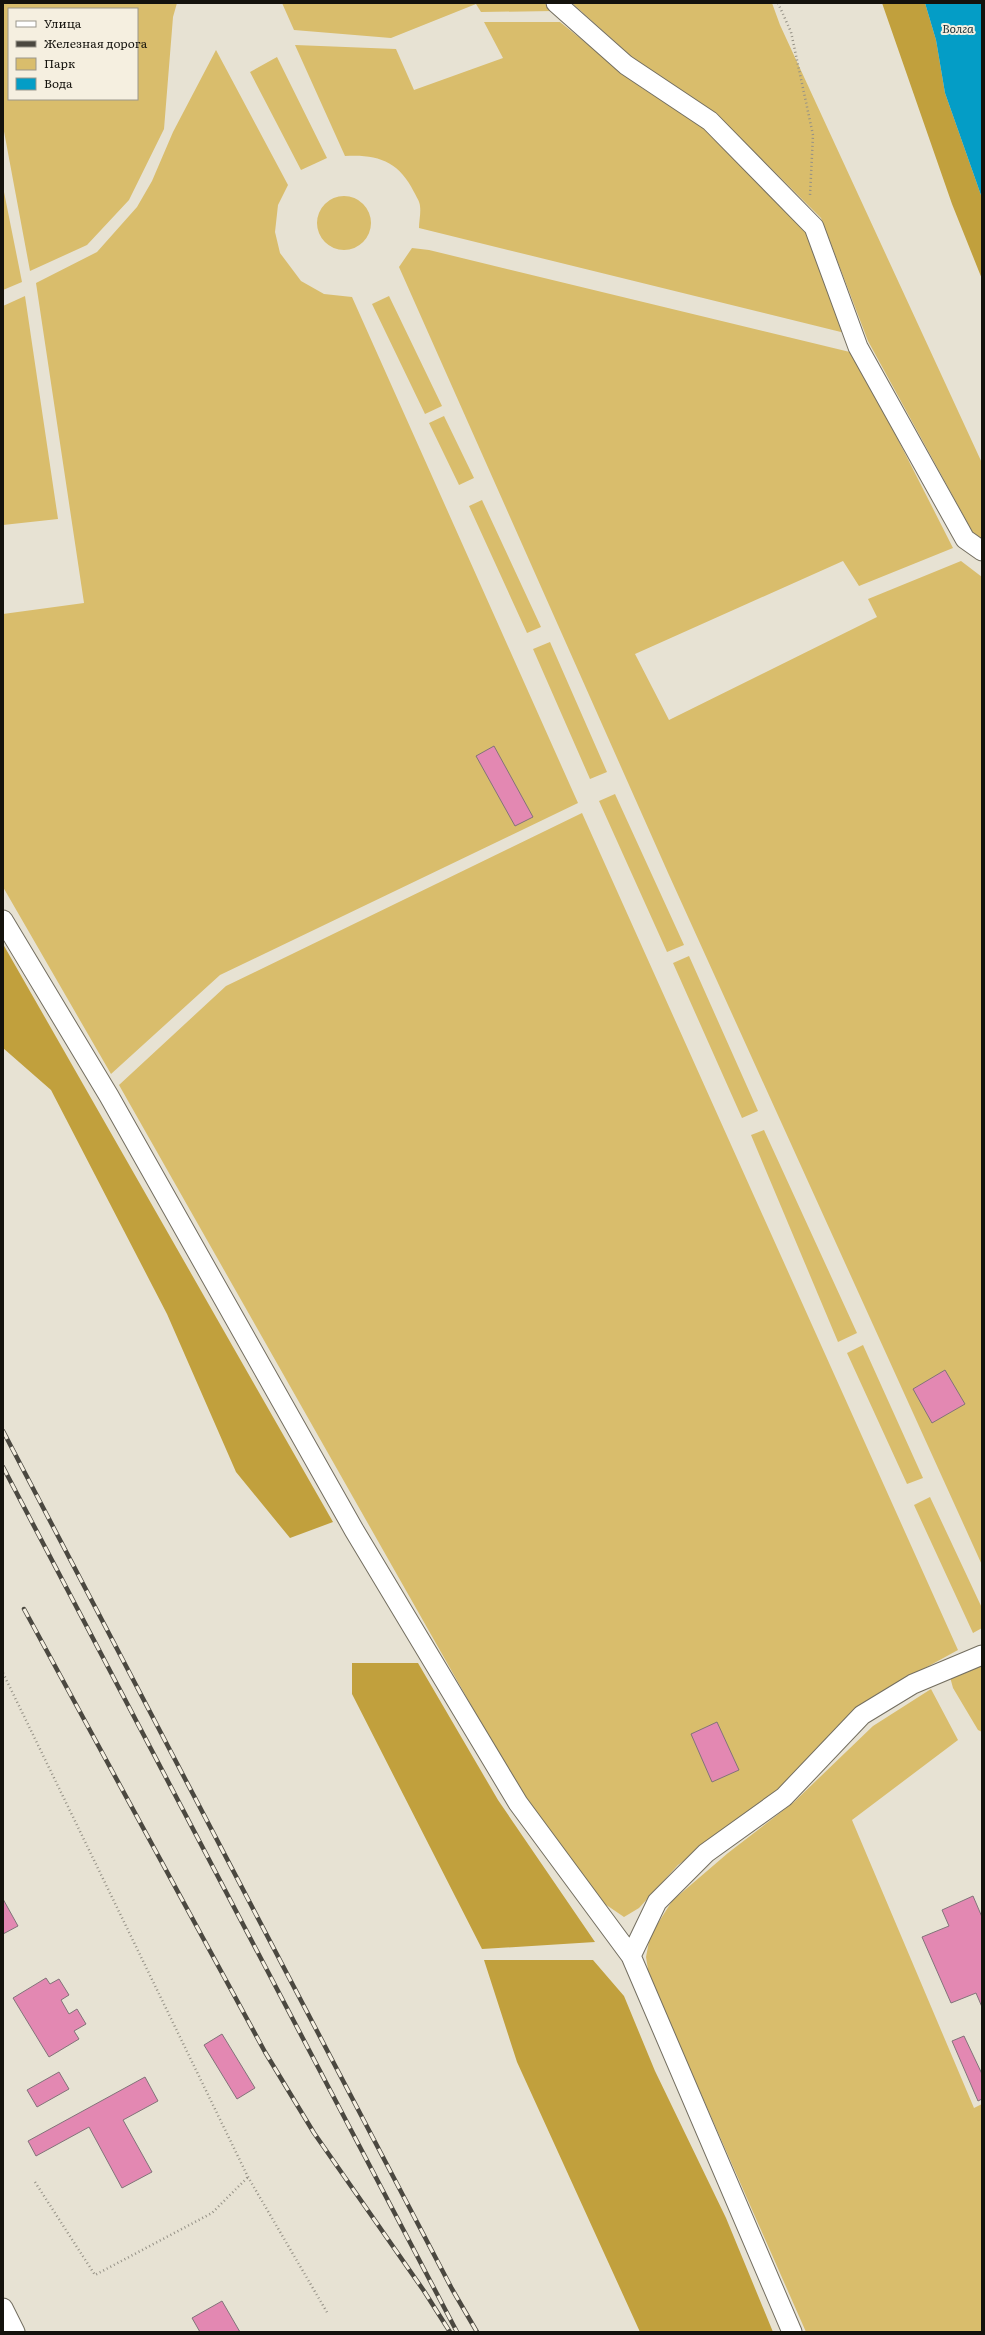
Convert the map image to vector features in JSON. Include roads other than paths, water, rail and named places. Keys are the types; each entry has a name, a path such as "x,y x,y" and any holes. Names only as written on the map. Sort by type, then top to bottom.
{"street":[{"path":"556,3 626,65 710,121 814,227 858,347 965,539 982,551"},
{"path":"3,920 109,1096 354,1530 518,1803 631,1956 792,2332"},
{"path":"631,1956 657,1902 706,1853 784,1797 862,1715 913,1684 982,1655"},
{"path":"3,2308 15,2332"}],"water":[{"name":"Волга","path":"925,3 982,3 982,198 945,93 936,40"}],"railway":[{"path":"3,1431 452,2289 477,2332"},
{"path":"3,1467 457,2332"},
{"path":"24,1609 265,2052 314,2133 424,2291 450,2332"}]}
